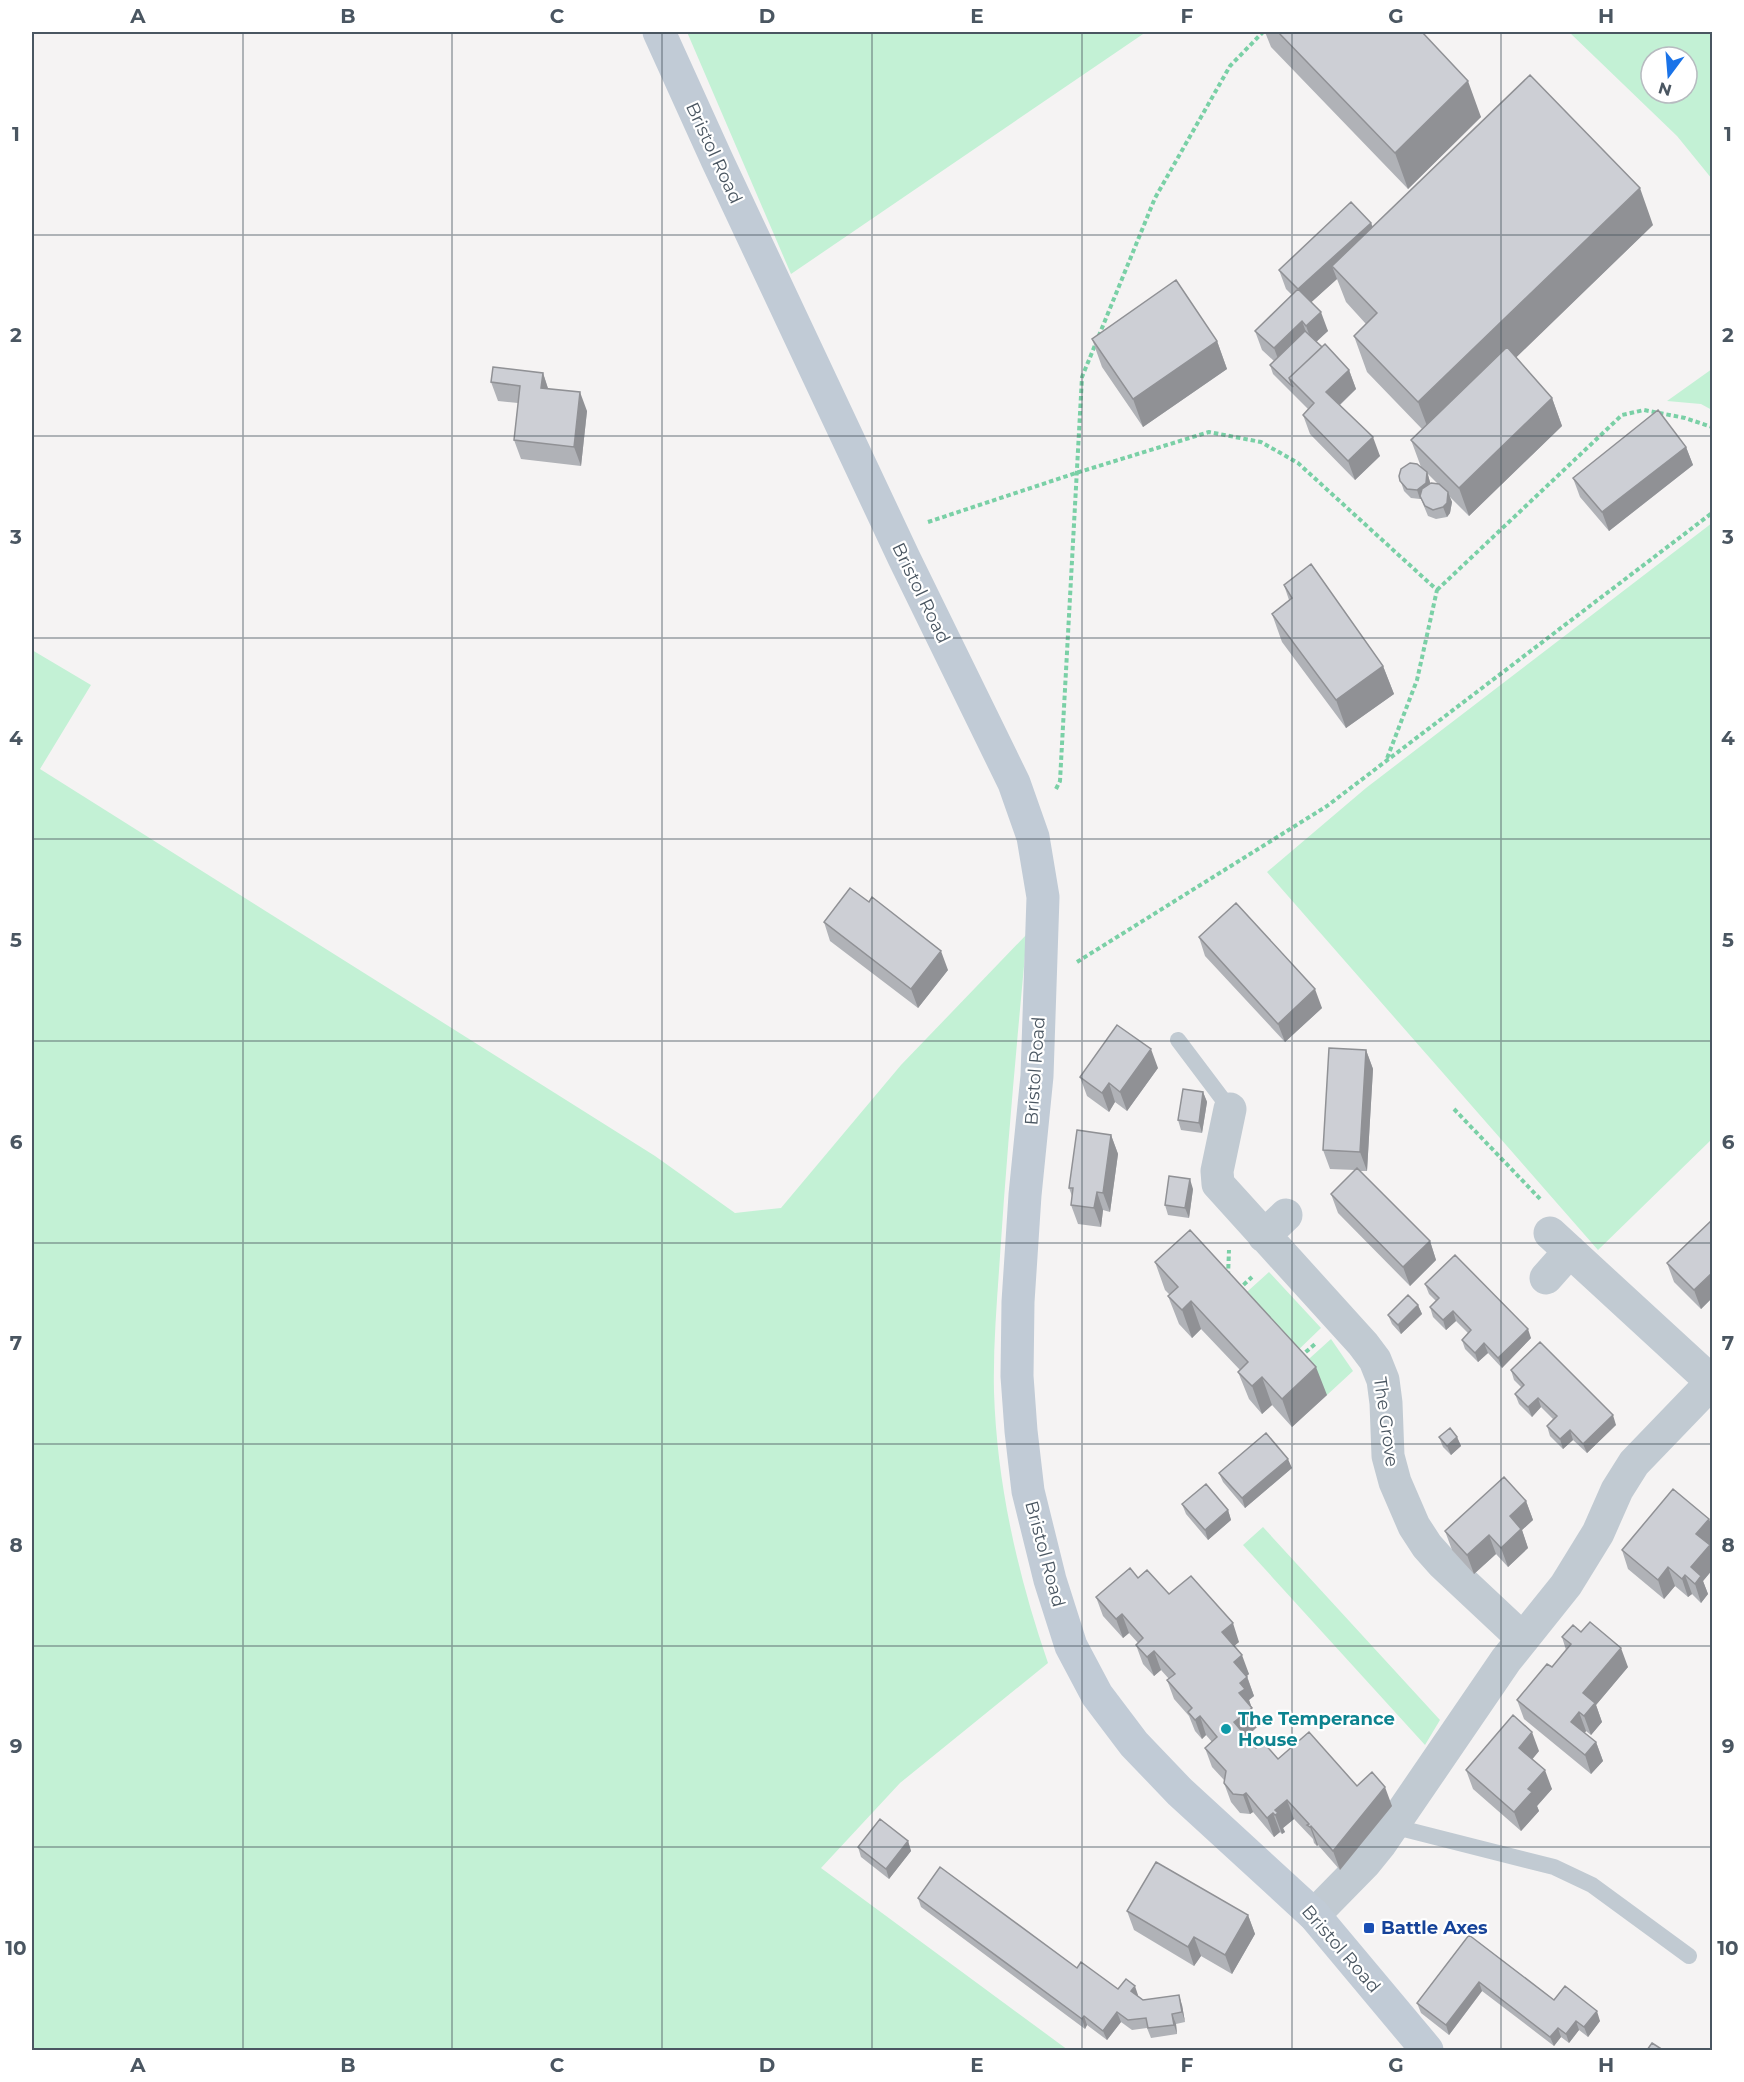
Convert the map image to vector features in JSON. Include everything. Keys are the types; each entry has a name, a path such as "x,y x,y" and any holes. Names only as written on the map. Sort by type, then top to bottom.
{"main road":[{"name":"Bristol Road","path":"659,32 893,533 1014,783 1032,837 1043,897 1037,1076 1025,1195 1018,1302 1017,1376 1028,1491 1050,1580 1071,1646 1097,1695 1134,1744 1180,1792 1314,1916 1427,2050"}],"street":[{"name":"The Grove","path":"1230,1109 1216,1179 1222,1190 1275,1226 1375,1360 1383,1380 1386,1402 1388,1456 1395,1482 1414,1526 1443,1564 1522,1639"},
{"path":"1314,1916 1364,1864 1506,1660 1566,1585 1598,1533 1623,1478 1634,1463 1712,1382 1560,1242 1546,1278"}],"lane":[{"path":"1178,1040 1230,1109"},
{"path":"1392,1826 1554,1868 1592,1885 1689,1956"}],"path":[{"path":"1032,837 1060,781 1082,377 1155,198 1230,66 1263,32"},
{"path":"1386,762 1418,680 1437,590 1622,415 1644,410 1685,418 1713,427"},
{"path":"893,533 1209,432 1261,442 1299,463 1437,590"},
{"path":"1040,985 1328,806 1713,513"},
{"path":"1454,1109 1562,1222 1560,1242"}],"green space":[{"path":"687,32 1146,32 791,274"},
{"path":"1569,32 1712,32 1712,179 1677,136 1645,105 1699,105 1699,45 1639,45 1639,99"},
{"path":"1712,369 1712,410 1701,404 1667,401"},
{"path":"1712,523 1712,1139 1598,1250 1267,872 1366,788"},
{"path":"32,650 91,685 40,769 655,1156 735,1213 781,1208 901,1065 1027,934 1003,1216 994,1392 1004,1496 1027,1597 1048,1663 900,1783 821,1868 1068,2050 32,2050"},
{"path":"1269,1272 1321,1328 1291,1357 1238,1300"},
{"path":"1331,1339 1353,1371 1327,1395 1300,1367"},
{"path":"1263,1527 1440,1720 1425,1745 1243,1545"}],"building":[{"path":"1278,32 1422,32 1468,81 1395,153"},
{"path":"1530,75 1640,188 1418,402 1354,336 1377,313 1332,266"},
{"path":"1351,202 1371,223 1298,289 1279,270"},
{"path":"1176,280 1217,341 1133,399 1092,339"},
{"path":"1298,289 1321,312 1306,326 1302,321 1274,348 1255,331"},
{"path":"1305,331 1322,347 1289,378 1293,387 1270,365"},
{"path":"1325,344 1349,370 1326,392 1373,437 1348,461 1303,415 1314,403 1289,378"},
{"path":"1507,347 1552,398 1459,488 1411,440"},
{"path":"493,367 543,373 541,388 580,392 574,447 514,440 520,386 491,382"},
{"path":"1658,410 1686,447 1602,512 1573,478"},
{"path":"1410,463 1417,464 1427,472 1426,483 1417,490 1407,489 1400,481 1401,469"},
{"path":"1431,483 1439,484 1448,492 1447,503 1433,510 1425,506 1420,496 1422,489"},
{"path":"1311,564 1383,666 1336,700 1272,614 1292,598 1284,585"},
{"path":"850,888 869,902 872,897 941,951 911,989 824,922"},
{"path":"1236,903 1315,989 1278,1024 1199,937"},
{"path":"1117,1025 1151,1049 1120,1092 1109,1083 1102,1093 1080,1077"},
{"path":"1329,1048 1366,1050 1360,1152 1323,1150"},
{"path":"1183,1089 1203,1092 1199,1123 1178,1120"},
{"path":"1077,1130 1111,1135 1103,1193 1097,1192 1094,1208 1071,1205 1073,1188 1069,1188"},
{"path":"1357,1168 1430,1241 1403,1267 1331,1194"},
{"path":"1169,1176 1190,1179 1185,1208 1165,1205"},
{"path":"1713,1219 1713,1272 1694,1290 1667,1263"},
{"path":"1190,1230 1316,1367 1282,1399 1262,1377 1252,1386 1238,1372 1248,1362 1191,1301 1182,1310 1168,1296 1178,1287 1155,1262"},
{"path":"1455,1255 1528,1329 1498,1358 1484,1343 1475,1353 1462,1340 1471,1330 1453,1311 1443,1320 1430,1307 1439,1298 1425,1284"},
{"path":"1408,1295 1418,1305 1398,1325 1388,1315"},
{"path":"1540,1342 1613,1415 1583,1444 1570,1430 1560,1439 1547,1426 1557,1416 1538,1398 1528,1407 1515,1394 1524,1385 1511,1370"},
{"path":"1450,1428 1457,1437 1447,1446 1439,1437"},
{"path":"1266,1433 1288,1459 1242,1498 1219,1473"},
{"path":"1504,1477 1526,1501 1510,1516 1521,1529 1501,1548 1489,1535 1467,1555 1445,1531"},
{"path":"1206,1484 1228,1510 1205,1530 1182,1504"},
{"path":"1673,1489 1709,1519 1696,1534 1710,1545 1691,1567 1701,1576 1695,1584 1685,1575 1682,1579 1668,1567 1658,1580 1622,1550"},
{"name":"The Temperance House","path":"1130,1568 1138,1578 1147,1570 1169,1594 1191,1576 1233,1623 1222,1632 1242,1655 1234,1662 1247,1677 1240,1683 1245,1689 1239,1693 1252,1708 1234,1722 1256,1748 1263,1742 1278,1759 1309,1732 1357,1786 1372,1772 1385,1787 1333,1851 1311,1826 1307,1825 1309,1824 1287,1800 1275,1810 1278,1813 1275,1815 1273,1813 1267,1818 1246,1793 1233,1794 1224,1783 1226,1771 1205,1748 1217,1737 1200,1716 1195,1720 1188,1712 1192,1708 1167,1680 1175,1674 1154,1651 1147,1657 1136,1645 1143,1638 1122,1614 1116,1619 1096,1597"},
{"path":"1590,1622 1621,1648 1583,1693 1595,1703 1584,1716 1579,1712 1571,1722 1596,1742 1585,1755 1517,1700 1547,1664 1552,1667 1571,1644 1562,1637 1573,1625 1581,1632"},
{"path":"1513,1715 1532,1732 1519,1748 1545,1770 1528,1789 1532,1792 1514,1812 1466,1770"},
{"path":"880,1819 908,1841 886,1869 858,1847"},
{"path":"1156,1862 1248,1915 1225,1955 1194,1937 1188,1947 1127,1911"},
{"path":"940,1867 1077,1968 1081,1962 1118,1989 1126,1979 1135,1986 1131,1991 1143,2000 1179,1995 1182,2012 1172,2014 1174,2025 1148,2028 1146,2018 1128,2020 1117,2012 1103,2031 1084,2016 1082,2019 918,1898"},
{"path":"1469,1935 1554,2000 1565,1986 1597,2011 1584,2027 1576,2021 1566,2034 1558,2028 1550,2037 1479,1982 1446,2025 1417,2003"},
{"path":"1652,2043 1663,2050 1647,2050"}],"place":[{"name":"The Temperance House","path":"1226,1729"},
{"name":"Battle Axes","path":"1369,1928"}]}
